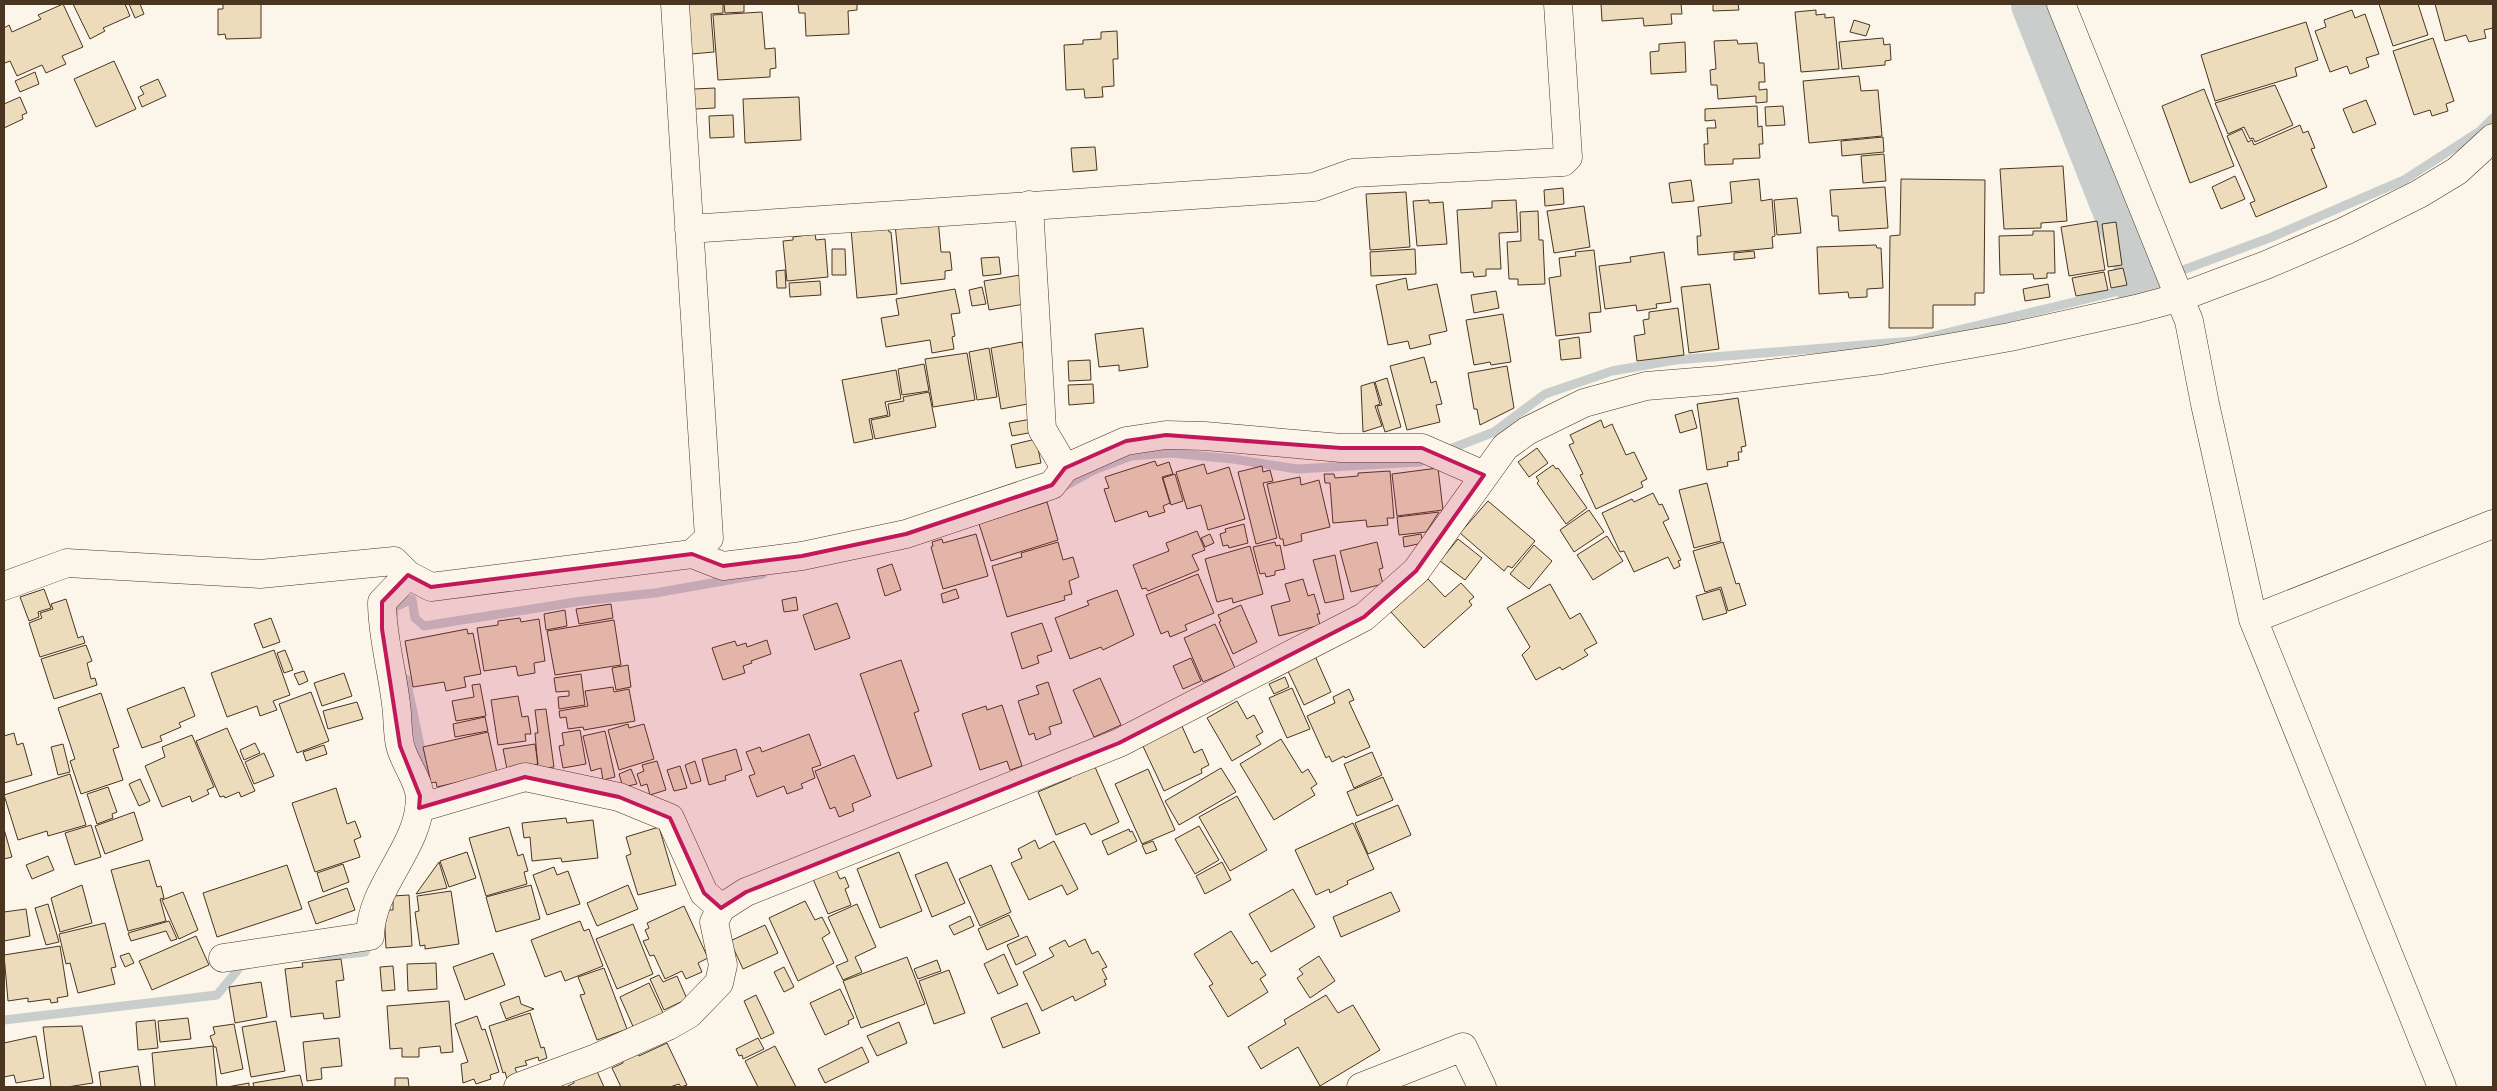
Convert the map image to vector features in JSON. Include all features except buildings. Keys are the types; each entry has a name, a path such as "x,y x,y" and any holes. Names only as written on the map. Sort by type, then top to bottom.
{"street":[{"path":"675,4 709,538 692,554"},
{"path":"690,229 1029,205 1314,188 1353,173 1563,162 1568,157 1558,4"},
{"path":"2061,4 2181,297 2189,321 2205,404 2254,619 2442,1087"},
{"path":"518,1087 596,1058 668,1026 688,1014 719,983 723,965 714,922 720,908 746,892 1119,743 1364,617 1416,570 1504,447 1527,431 1584,404 1646,386 1720,380 1881,360 2010,337 2181,297 2266,265 2345,231 2419,194 2456,171 2493,138"},
{"path":"1029,205 1042,430 1065,468"},
{"path":"4,586 67,563 260,574 394,561 408,575 431,587 692,554 723,566 802,556 906,534 1052,484 1065,468 1126,440 1166,435 1205,436 1341,448 1422,448 1484,475"},
{"path":"2254,619 2493,524"},
{"path":"223,958 370,936 370,922 377,901 418,822 420,796 400,746 396,703 382,629 382,602 408,575"},
{"path":"419,808 525,777 619,797 670,818 704,892 720,908"},
{"path":"1361,1087 1463,1047 1482,1087"}],"highlighted area":[{"path":"1166,435 1341,448 1422,448 1484,475 1416,571 1364,617 1119,743 746,892 721,908 704,893 670,818 619,797 525,777 419,808 420,796 400,746 382,629 382,602 408,575 431,587 692,554 723,566 802,556 906,534 1052,485 1065,468 1126,441"}],"waterway":[{"path":"2036,4 2140,267 2140,286"},
{"path":"1445,451 1494,432 1545,394 1612,371 1675,360 1913,341 2140,286 2272,237 2404,180 2480,131 2493,118"},
{"path":"1061,488 1094,470 1131,456 1171,453 1233,459 1297,469 1420,462 1426,459"},
{"path":"394,614 393,608 412,599 415,618 424,626 582,601 655,593 763,574"},
{"path":"406,679 427,779"},
{"path":"322,957 365,952 369,941"},
{"path":"4,1020 217,995 241,966 247,965"}]}
